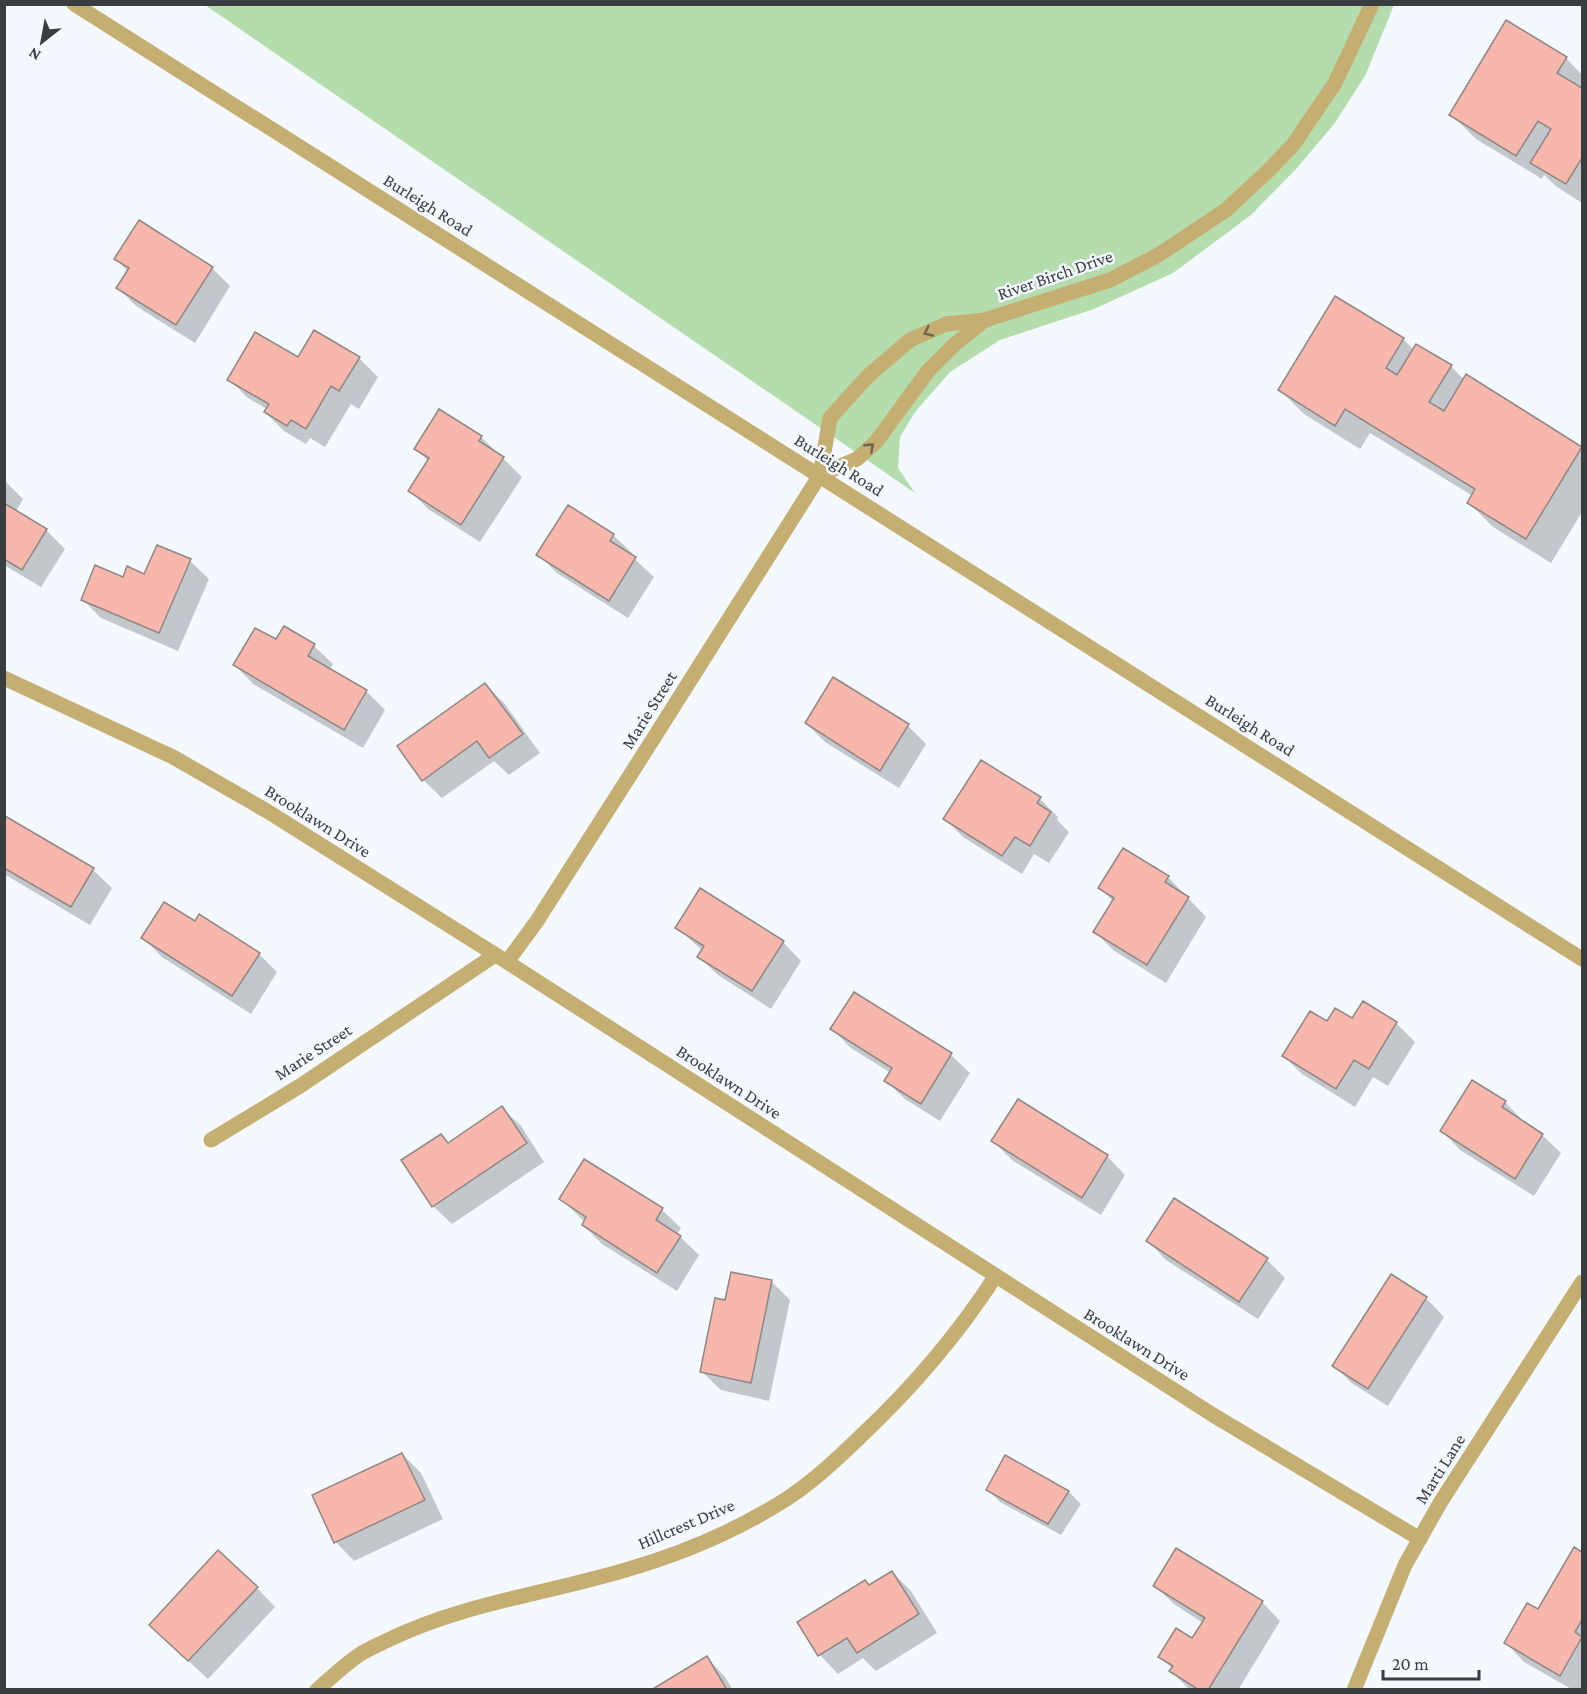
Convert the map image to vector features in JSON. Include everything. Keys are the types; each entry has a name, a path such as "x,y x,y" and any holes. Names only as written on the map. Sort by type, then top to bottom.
{"street":[{"name":"Burleigh Road","path":"74,4 1582,959"},
{"name":"River Birch Drive","path":"820,475 830,418 868,376 910,340 946,324 985,320 1110,280 1160,254 1226,210 1293,145 1335,83 1372,4"},
{"name":"River Birch Drive","path":"820,475 857,459 876,442 928,371 954,345 985,320"},
{"name":"Marie Street","path":"211,1140 501,958 537,921 820,475"},
{"name":"Brooklawn Drive","path":"4,678 173,757 267,811 501,958 1213,1415 1420,1539"},
{"name":"Hillcrest Drive","path":"317,1689 360,1654 414,1627 480,1606 622,1571 680,1552 736,1527 788,1498 830,1466 885,1414 968,1320 995,1277"},
{"name":"Marti Lane","path":"1354,1689 1405,1565 1440,1503 1582,1282"}],"green space":[{"path":"205,5 1394,5 1365,76 1334,124 1297,168 1251,215 1173,273 1094,309 1000,340 950,372 915,412 900,437 898,468 915,493"}],"building":[{"path":"1506,20 1567,57 1557,73 1582,88 1582,158 1566,184 1530,163 1551,129 1538,121 1516,156 1449,115"},
{"path":"139,220 213,267 176,325 116,288 129,268 114,259"},
{"path":"1335,296 1404,338 1386,368 1397,375 1416,344 1452,365 1429,402 1444,411 1466,374 1582,447 1526,539 1467,503 1475,489 1345,409 1335,426 1278,390"},
{"path":"314,330 360,357 339,391 331,386 306,429 291,420 287,426 264,412 269,404 227,380 255,332 298,357"},
{"path":"439,409 482,436 479,441 504,457 461,525 408,491 429,458 414,449"},
{"path":"4,503 47,529 22,570 4,559"},
{"path":"568,505 614,534 610,541 636,557 609,601 536,555"},
{"path":"157,545 191,559 159,633 81,600 95,565 123,577 127,566 144,574"},
{"path":"284,626 315,644 308,656 367,690 344,730 233,665 255,628 276,639"},
{"path":"833,677 909,724 880,771 805,723"},
{"path":"485,683 523,734 489,758 477,741 422,781 397,746"},
{"path":"981,760 1041,797 1037,803 1051,812 1030,846 1015,837 1002,856 943,819"},
{"path":"5,816 94,868 71,907 4,868"},
{"path":"1123,848 1169,876 1165,882 1189,897 1147,965 1093,932 1114,898 1098,888"},
{"path":"700,888 784,941 752,991 697,957 704,946 675,928"},
{"path":"164,902 195,921 199,914 260,953 232,996 141,938"},
{"path":"854,992 952,1053 921,1104 884,1081 892,1068 830,1029"},
{"path":"1363,1001 1397,1022 1369,1069 1354,1060 1336,1089 1282,1056 1310,1011 1327,1021 1335,1008 1352,1018"},
{"path":"1472,1080 1506,1101 1502,1107 1543,1134 1515,1179 1440,1131"},
{"path":"1018,1099 1108,1155 1082,1198 991,1141"},
{"path":"502,1106 527,1143 432,1207 401,1160 441,1134 448,1143"},
{"path":"584,1159 663,1208 656,1220 681,1236 657,1273 582,1225 586,1217 559,1199"},
{"path":"1174,1198 1268,1258 1239,1302 1146,1241"},
{"path":"731,1272 772,1280 751,1383 700,1372 715,1298 725,1300"},
{"path":"1391,1274 1427,1297 1368,1389 1332,1366"},
{"path":"402,1453 425,1500 334,1543 312,1495"},
{"path":"1005,1455 1069,1491 1048,1524 986,1490"},
{"path":"1574,1547 1582,1552 1582,1620 1575,1632 1582,1637 1560,1676 1504,1643 1527,1603 1538,1609"},
{"path":"1176,1548 1263,1601 1208,1690 1199,1690 1169,1671 1173,1666 1158,1657 1176,1628 1192,1638 1205,1618 1153,1586"},
{"path":"218,1550 258,1587 188,1661 149,1625"},
{"path":"892,1571 919,1614 857,1653 847,1638 818,1656 797,1622 865,1580 869,1585"},
{"path":"707,1656 727,1690 651,1690"}]}
